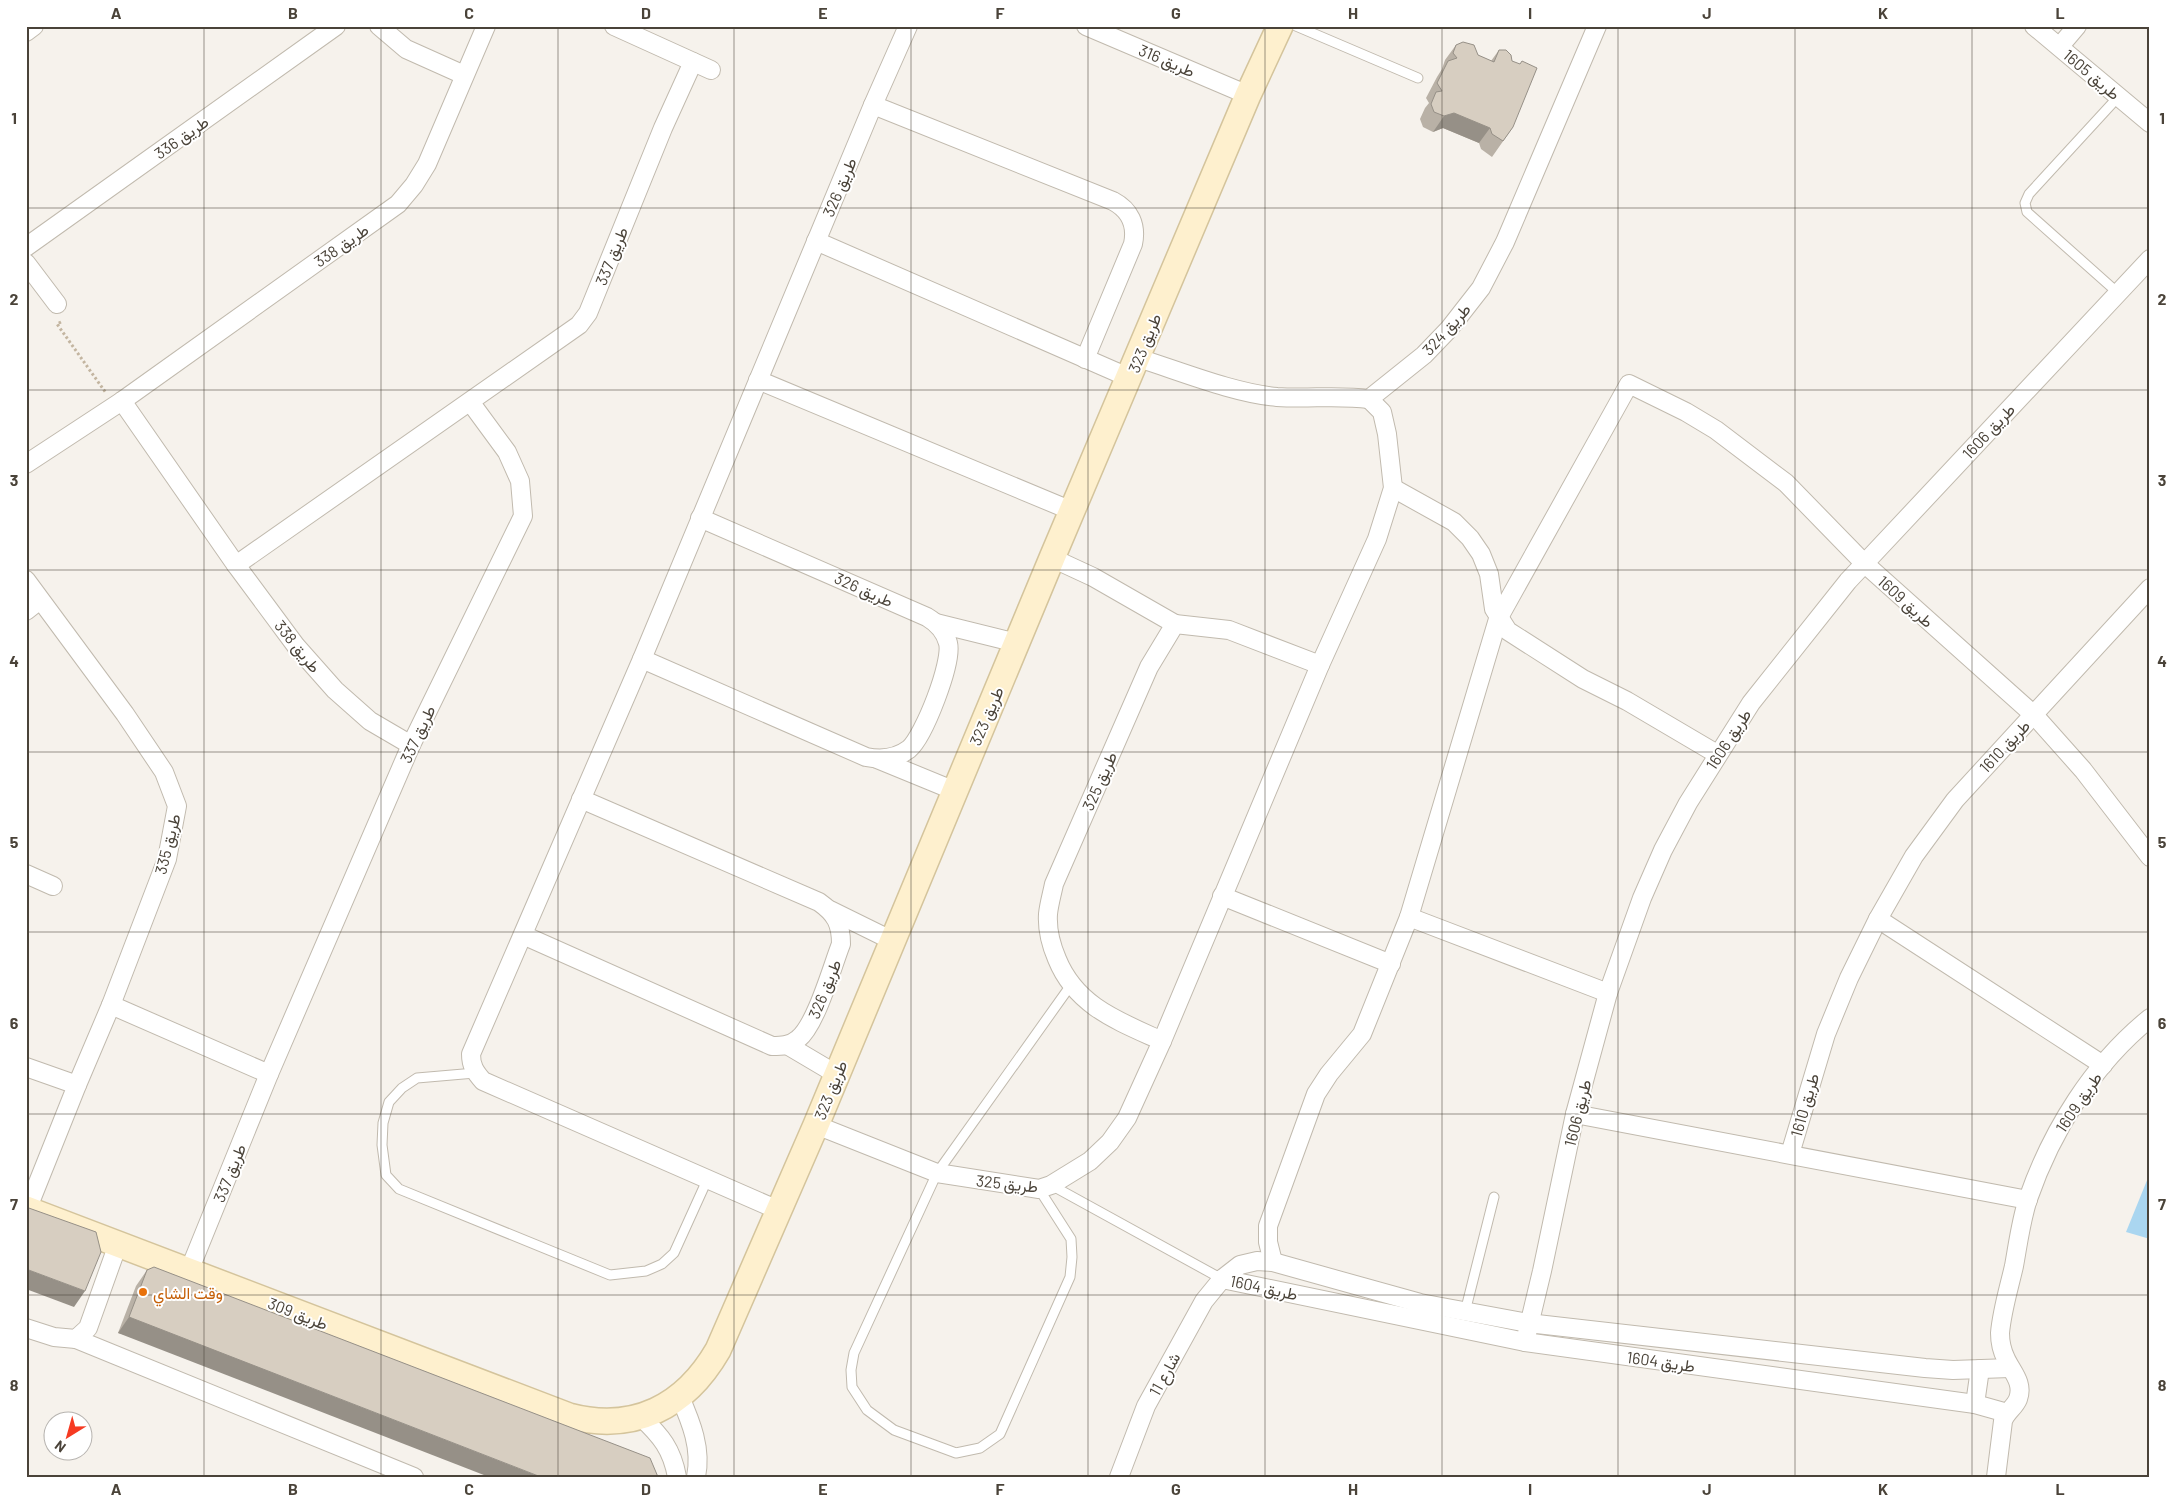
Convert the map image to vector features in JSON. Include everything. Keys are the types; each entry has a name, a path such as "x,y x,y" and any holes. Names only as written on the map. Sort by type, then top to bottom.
{"street":[{"path":"26,32 34,26"},
{"name":"طريق 336","path":"26,247 336,26"},
{"path":"379,26 406,49 464,75"},
{"name":"طريق 338","path":"26,464 118,403 398,204 414,185 427,164 486,26"},
{"path":"614,26 710,70"},
{"name":"طريق 326","path":"475,1073 471,1064 471,1054 642,659 873,105 908,26"},
{"name":"طريق 323","path":"569,1416 598,1422 641,1417 667,1405 695,1384 708,1368 718,1350 816,1125 1248,94 1280,26"},
{"name":"طريق 324","path":"1369,398 1424,355 1449,329 1481,288 1505,242 1597,26"},
{"name":"طريق 1605","path":"2034,26 2150,123"},
{"path":"2060,46 2077,26"},
{"name":"طريق 316","path":"1096,28 1248,94"},
{"name":"طريق 337","path":"236,565 471,403 579,325 588,313 663,128 693,62"},
{"path":"873,105 1113,201 1127,211 1134,227 1133,244 1085,359"},
{"path":"816,241 1085,359 1276,397 1350,396 1369,398"},
{"name":"طريق 1606","path":"1525,1342 1575,1114 1608,993 1642,898 1663,850 1717,754 1751,703 1864,563 2150,259"},
{"path":"26,262 57,304"},
{"path":"758,380 1072,511"},
{"name":"طريق 1609","path":"1498,619 1629,384 1686,412 1716,430 1786,484 1864,563 2034,715 2083,770 2150,857"},
{"name":"طريق 325","path":"816,1125 937,1173 1045,1187 1090,1161 1110,1142 1127,1118 1162,1042 1320,665 1376,539 1393,488 1387,434 1382,412 1369,398"},
{"name":"طريق 338","path":"118,403 296,646 335,690 370,721 411,745"},
{"name":"طريق 337","path":"189,1271 268,1074 411,745 523,516 520,481 507,452 471,403"},
{"path":"1393,488 1454,522 1470,538 1481,554 1489,574 1494,609 1498,619 1508,631 1519,640 1583,679 1671,726 1717,754"},
{"name":"طريق 326","path":"700,518 927,617 936,623 1017,643"},
{"path":"1052,558 1093,577 1175,624 1230,630 1320,665"},
{"name":"طريق 335","path":"26,580 33,606 142,739 164,772 177,806 167,859 112,1005 77,1085 27,1210"},
{"name":"طريق 1610","path":"1790,1154 1826,1034 1849,978 1878,919 1914,856 1955,800 2150,588"},
{"path":"1273,1262 1268,1242 1268,1226 1316,1094 1329,1074 1362,1034 1409,918 1498,619"},
{"path":"877,759 888,758 904,752 917,740 923,730 949,658 948,642 936,623"},
{"name":"طريق 325","path":"1162,1042 1109,1016 1083,999 1063,974 1051,946 1048,914 1054,884 1149,667 1175,624"},
{"path":"642,659 866,757 877,759 955,791"},
{"path":"581,799 819,902 830,910 893,940"},
{"path":"26,874 53,886"},
{"path":"1222,896 1391,964"},
{"name":"طريق 326","path":"786,1045 798,1040 812,1021 842,944 838,919 830,910"},
{"path":"1409,918 1608,993"},
{"path":"1878,919 2103,1065"},
{"path":"523,935 772,1046 786,1045 836,1074"},
{"path":"112,1005 268,1074"},
{"name":"طريق 1609","path":"2028,1200 2042,1164 2059,1129 2079,1096 2103,1065 2150,1018"},
{"path":"26,1067 77,1085"},
{"path":"475,1073 483,1081 778,1210"},
{"name":"طريق 1610","path":"1575,1114 2028,1200"},
{"path":"1996,1477 2002,1427 2007,1413 2018,1400 2020,1392 2019,1383 2010,1368 2002,1347 2001,1325 2028,1200"},
{"name":"طريق 309","path":"27,1210 569,1416"},
{"path":"76,1339 88,1328 118,1244"},
{"name":"طريق 1604","path":"1222,1279 1240,1265 1257,1261 1273,1262 1420,1304 1528,1323 1924,1368 2010,1368"},
{"name":"طريق 1604","path":"1222,1279 1525,1342 1974,1404 2007,1413"},
{"name":"شارع 11","path":"1119,1477 1146,1406 1204,1301 1222,1279"},
{"path":"26,1328 54,1337 76,1339 412,1476"},
{"path":"1974,1404 1980,1369"},
{"path":"680,1397 690,1421 698,1450 696,1477"},
{"path":"641,1417 662,1437 675,1464 677,1477"}],"lane":[{"path":"1296,26 1418,78"},
{"path":"2118,293 2027,212 2025,203 2029,194 2119,96"},
{"path":"1045,1187 1071,1239 1070,1277 1000,1434 980,1448 956,1454 894,1430 867,1410 852,1387 851,1370 854,1353 937,1173 1071,985"},
{"path":"475,1073 417,1078 402,1088 389,1102 383,1123 382,1145 386,1175 399,1189 610,1275 646,1271 662,1264 674,1253 708,1178"},
{"path":"1045,1187 1222,1279"},
{"path":"1465,1312 1494,1197"}],"path":[{"path":"57,304 67,318 57,324 118,403"}],"water":[{"path":"2150,1173 2150,1239 2126,1232"}],"building":[{"path":"1463,42 1474,45 1478,55 1494,62 1499,50 1506,50 1511,55 1512,61 1520,64 1522,61 1537,68 1513,127 1503,141 1492,134 1490,128 1454,113 1444,116 1434,112 1431,104 1436,92 1442,91 1437,83 1448,61 1457,58 1453,53 1456,45"},
{"path":"26,1207 96,1232 101,1252 85,1291 26,1269"},
{"path":"154,1267 650,1458 658,1477 541,1477 129,1317 147,1270"}],"place":[{"name":"وقت الشاي","path":"143,1292"}]}
